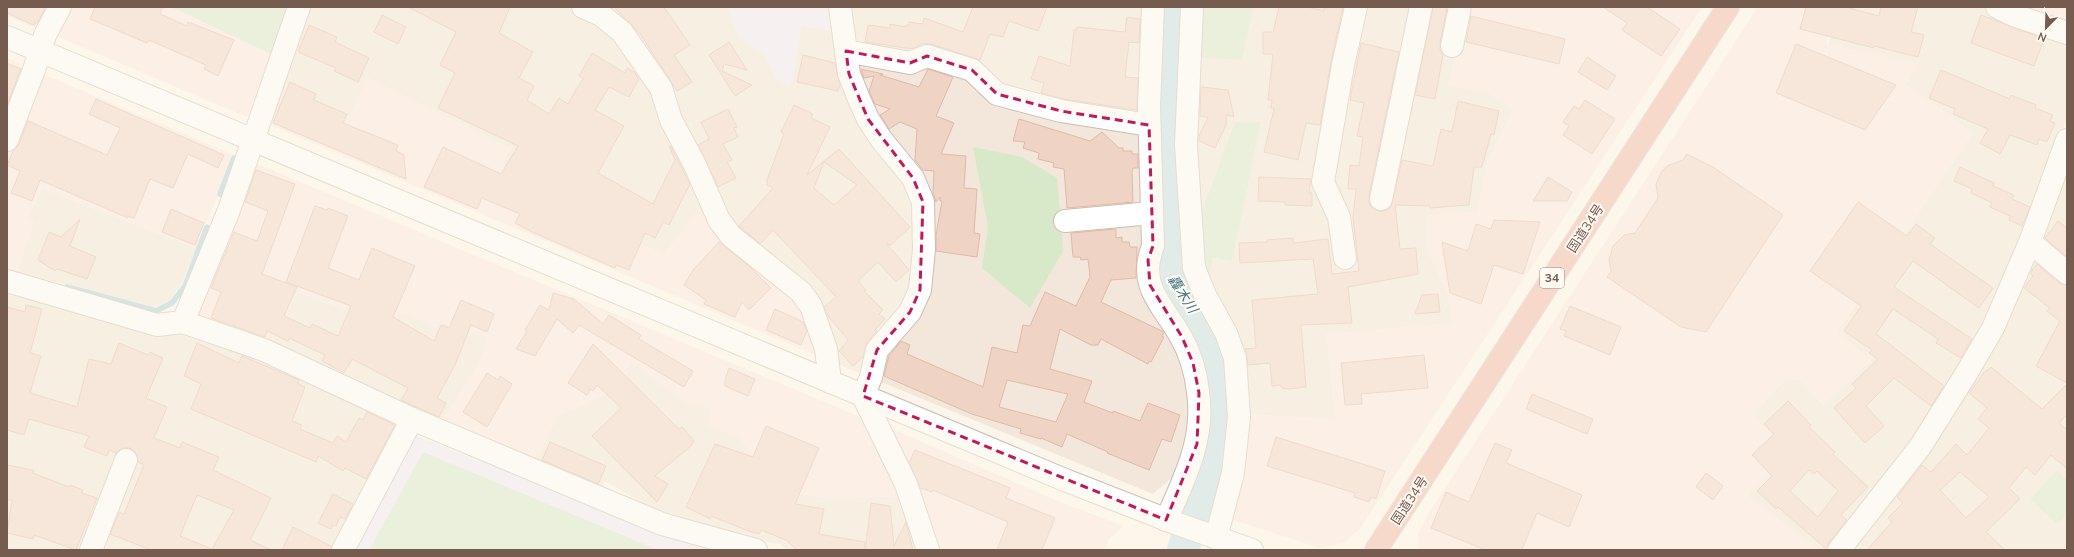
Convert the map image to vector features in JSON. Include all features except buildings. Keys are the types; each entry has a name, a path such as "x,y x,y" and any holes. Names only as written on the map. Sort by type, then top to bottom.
{"highway":[{"name":"国道34号","path":"1376,550 1728,7"}],"street":[{"path":"7,140 35,67 39,50 60,7"},
{"path":"183,322 229,210 299,7"},
{"path":"582,7 601,15 622,32 661,88 671,120 694,163 719,220 731,236 801,292 811,306 826,349 830,382"},
{"path":"840,7 849,74 868,119 881,139 913,178 923,202 924,249 920,290 910,312 877,350 871,377 863,396 906,484 928,550"},
{"path":"1153,7 1149,125 1153,246 1148,260 1150,285 1182,337 1193,364 1199,393 1197,444 1170,521"},
{"path":"1192,7 1186,145 1194,268 1205,294 1226,333 1234,358 1239,417 1233,473 1213,537"},
{"path":"1345,258 1339,218 1323,182 1343,65 1356,7"},
{"path":"1381,199 1421,7"},
{"path":"1452,46 1460,7"},
{"path":"1997,7 2013,15 2067,33"},
{"path":"7,37 1064,480 1170,521 1252,550"},
{"path":"846,51 910,63 927,56 972,70 997,94 1061,111 1149,125"},
{"path":"1839,550 1920,446 1966,374 1993,328 2030,242 2067,140"},
{"path":"1065,221 1152,213"},
{"path":"2030,242 2067,273"},
{"path":"7,281 157,325 183,322 264,350 412,419 662,524 756,550"},
{"path":"344,550 412,419"},
{"path":"91,550 126,460"}],"highlighted area":[{"path":"846,51 910,63 927,56 972,70 997,94 1061,111 1149,125 1153,246 1148,260 1150,285 1182,337 1193,363 1199,393 1197,444 1166,520 863,396 877,350 910,312 920,290 923,202 913,178 868,119 849,74"}],"shaded area":[{"path":"7,7 53,7 40,30 7,16"},
{"path":"69,7 171,7 271,54 247,117 54,35"},
{"path":"307,7 727,7 740,39 764,53 776,78 790,86 802,25 832,31 826,7 1147,7 1147,249 1191,387 1191,441 1181,470 1153,494 823,358 705,201 664,254 598,225 554,193 502,164 511,149 367,78 341,135 272,104"},
{"path":"727,7 826,7 832,31 802,25 791,86 776,79 764,53 740,39"},
{"path":"1198,7 1467,7 1449,84 1489,93 1513,110 1488,159 1478,211 1427,248 1448,295 1453,323 1327,334 1335,419 1244,414 1241,337 1208,282 1191,116"},
{"path":"1467,7 1702,7 1359,530 1343,543 1320,548 1228,518 1244,414 1335,419 1326,334 1453,323 1448,295 1427,248 1427,215 1478,211 1488,159 1513,110 1489,93 1449,85"},
{"path":"1758,7 1836,7 1826,44 1919,64 1905,84 1973,133 1837,331 1871,360 1824,405 1800,380 1786,380 1752,415 1791,453 1747,496 1820,550 1419,550 1418,535 1429,513"},
{"path":"1837,7 1983,7 2067,40 2067,117 2055,158 1987,328 1914,445 1829,550 1820,550 1747,496 1791,453 1752,415 1786,380 1800,380 1823,405 1871,361 1837,332 1973,133 1905,84 1919,64 1829,45"},
{"path":"2009,7 2067,7 2067,27"},
{"path":"7,58 29,68 7,121"},
{"path":"40,73 234,155 196,249 42,188 28,217 34,222 17,272 7,269 7,156"},
{"path":"367,77 511,149 502,164 554,193 598,225 664,254 705,200 788,282 823,358 266,123 272,104 341,135"},
{"path":"252,162 872,422 907,496 830,498 800,494 799,488 739,478 749,452 739,436 708,427 711,408 685,402 632,362 621,387 557,417 534,464 441,424 480,361 487,338 439,321 436,329 403,312 396,317 351,295 345,310 297,292 271,347 191,318"},
{"path":"2067,165 2067,550 1847,550 1928,445"},
{"path":"42,188 196,249 181,285 169,302 153,308 17,272 34,222 28,217"},
{"path":"7,292 195,332 298,374 402,426 337,550 9,550 7,546"},
{"path":"297,292 345,309 351,295 403,312 436,328 439,321 488,338 480,361 441,424 271,347"},
{"path":"632,362 685,402 711,408 709,427 739,435 749,451 739,478 799,488 800,494 830,498 907,496 924,550 788,550 780,544 703,530 650,508 605,481 601,492 534,464 557,417 621,387"},
{"path":"890,428 1060,502 1123,526 1108,540 1106,550 935,550"},
{"path":"414,435 705,550 353,550"}],"green space":[{"path":"171,7 287,7 271,54"},
{"path":"1198,7 1253,7 1242,60 1195,57"},
{"path":"1235,122 1261,122 1232,261 1213,257 1208,282 1198,222"},
{"path":"973,147 1022,157 1057,178 1063,251 1030,308 982,268 988,227"},
{"path":"423,452 658,550 369,550"},
{"path":"2057,470 2067,480 2067,515 2057,524 2030,499"}],"waterway":[{"name":"轟木川","path":"1169,7 1167,114 1170,231 1166,268 1182,296 1202,323 1218,399 1213,455 1183,550"},
{"path":"220,194 234,158"},
{"path":"67,287 156,311 172,303 185,286 207,227"}]}
